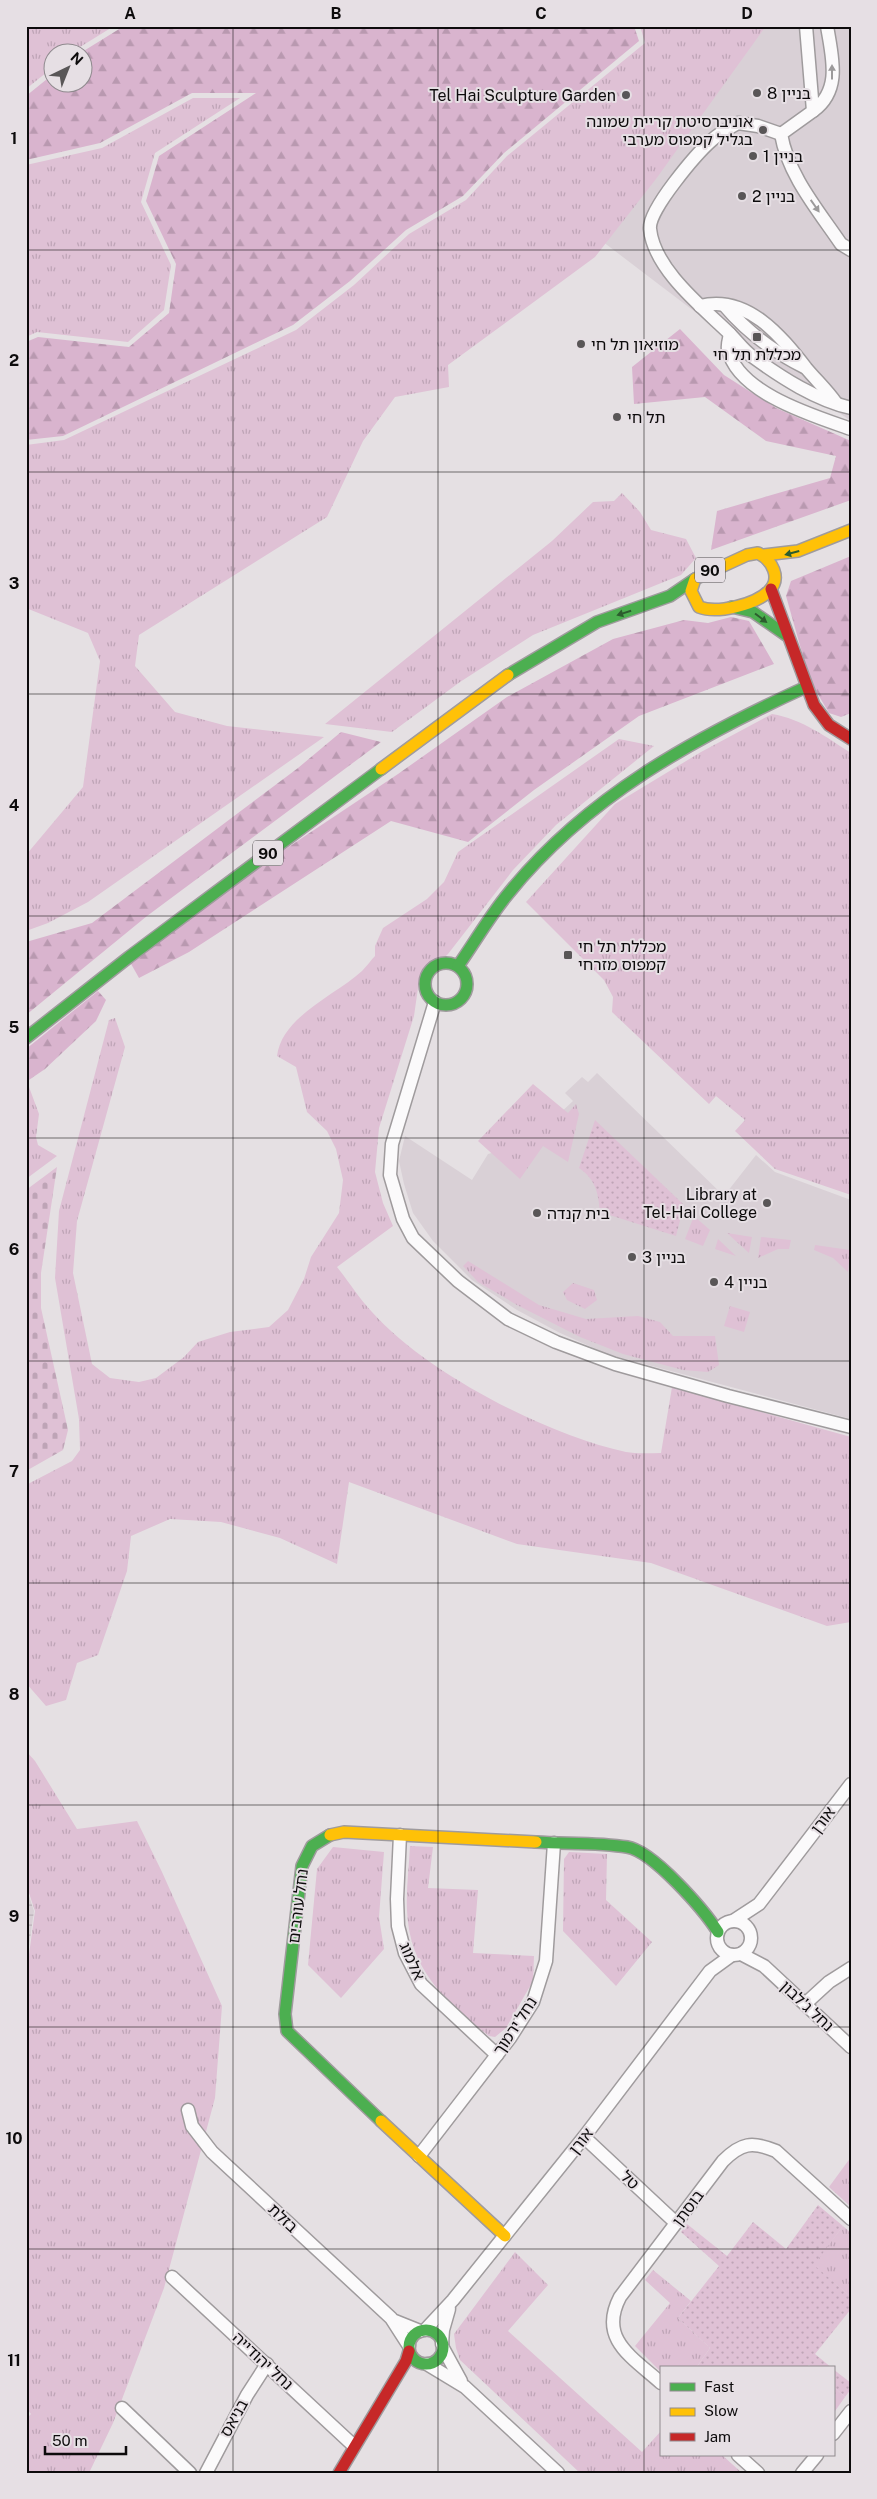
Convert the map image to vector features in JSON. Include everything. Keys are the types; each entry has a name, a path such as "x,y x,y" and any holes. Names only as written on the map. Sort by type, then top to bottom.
{"main road":[{"name":"90","path":"26,1038 153,940 512,672 597,622 670,596 707,571 747,555 758,553 764,555 789,554 815,546 851,530"},
{"path":"798,564 851,540"},
{"path":"764,555 774,567 776,577 772,586 786,635 806,687 820,715 829,725 851,739"},
{"path":"689,608 716,612 732,607 764,594 784,571"},
{"name":"90","path":"695,579 691,591 693,597 704,610"},
{"path":"732,607 753,612 786,635"},
{"name":"90","path":"512,672 604,631 633,622"},
{"path":"458,966 507,895 557,841 599,803 677,750 806,687"},
{"path":"446,963 458,966 468,982 466,994 456,1003 449,1005 435,1002 425,988 427,975 430,970 446,963"},
{"name":"נחל עורבים","path":"505,2236 287,2031 285,2022 302,1866 306,1853 317,1840 328,1834 344,1832 629,1846 651,1861 705,1911 718,1937"},
{"path":"339,2473 354,2446 406,2361 412,2337 422,2331 434,2332 442,2346 436,2361 425,2364 386,2394"},
{"path":"409,2348 413,2359 425,2364"}],"street":[{"path":"806,26 813,111"},
{"path":"781,134 813,111 829,96 833,77 827,26"},
{"path":"781,134 758,126 738,123 712,139 657,206 649,227 652,240 663,264 700,306 752,356 792,382 838,405 851,408"},
{"path":"781,134 784,151 802,188 841,244 851,250"},
{"path":"700,306 711,303 724,305 752,314 772,328 793,348 807,369 838,405"},
{"path":"730,334 728,349 737,368 757,388 809,414 851,429"},
{"path":"435,1002 392,1144 390,1175 403,1219 413,1238 458,1281 508,1319 556,1342 624,1367 851,1427"},
{"name":"אורן","path":"732,1921 759,1904 851,1784"},
{"name":"אלמוג","path":"400,1835 397,1899 398,1926 405,1953 422,1984 497,2055"},
{"name":"נחל ירמוך","path":"419,2156 524,2018 541,1981 546,1961 554,1843"},
{"name":"אורן","path":"751,1938 759,1904"},
{"name":"נחל עורבים","path":"705,1911 719,1920 732,1921"},
{"path":"732,1921 742,1924 751,1938 749,1946 736,1954 724,1952 718,1937 721,1927 732,1921"},
{"name":"אורן","path":"704,1978 711,1965 718,1937"},
{"name":"נחל ג'לבון","path":"751,1938 753,1950 764,1966 851,2047"},
{"name":"אורן","path":"422,2331 453,2300 505,2236 584,2137 704,1978 717,1965 736,1954"},
{"name":"נחל ג'לבון","path":"736,1954 764,1966"},
{"path":"805,2004 828,1982 851,1968"},
{"name":"בזלת","path":"188,2110 192,2126 212,2152 391,2318 409,2348"},
{"name":"טל","path":"584,2137 676,2222"},
{"name":"בוסתן","path":"660,2382 626,2351 616,2338 611,2324 612,2311 620,2297 676,2222 723,2161 734,2150 746,2145 761,2144 776,2151 851,2219"},
{"name":"נחל יהודייה","path":"172,2276 354,2446"},
{"name":"אורן","path":"442,2346 445,2321 453,2300"},
{"name":"בזלת","path":"391,2318 422,2331"},
{"path":"442,2346 454,2371 465,2387 558,2473"},
{"name":"בניאס","path":"206,2473 247,2395 267,2364"},
{"path":"425,2364 465,2387"},
{"path":"122,2408 190,2473"},
{"path":"834,2433 851,2411"},
{"path":"739,2456 758,2473"},
{"path":"802,2473 815,2456"}],"shaded area":[{"name":"אוניברסיטת קריית שמונה בגליל קמפוס מערבי","path":"757,26 851,26 851,421 724,334 594,235"},
{"path":"597,1073 724,1196 756,1155 775,1172 851,1200 851,1419 607,1354 558,1332 517,1310 472,1280 433,1241 413,1213 404,1184 399,1161 405,1136 472,1180 488,1154 528,1143 573,1101 565,1093 582,1077 588,1082"},
{"path":"26,1887 34,1911 26,1967"}],"green space":[{"path":"26,26 114,26 88,42 42,42 42,76 26,89"},
{"path":"124,26 634,26 639,41 504,153 463,196 406,230 350,281 293,325 63,436 26,440 26,342 38,337 129,347 169,313 176,264 146,201 159,156 256,93 192,93 100,143 26,160 26,96 42,83 42,92 92,92 92,46"},
{"path":"640,26 766,26 656,179 595,257 448,365 449,387 395,397 363,441 327,517 139,635 135,666 175,712 227,726 324,737 88,902 48,923 26,931 26,855 83,787 100,661 88,633 26,608 26,445 64,440 296,330 354,285 409,234 466,200 507,156 645,43"},
{"path":"193,98 240,98 155,153 141,202 171,265 164,310 128,342 37,332 26,337 26,165 102,148"},
{"path":"680,329 724,375 776,408 851,441 851,500 711,550 717,511 830,478 836,456 766,441 705,397 634,404 632,367"},
{"path":"622,493 640,512 651,530 686,539 696,558 681,575 533,635 460,682 392,732 325,724 552,541 593,502 614,501"},
{"path":"851,556 851,713 841,717 829,713 810,681 786,596 791,581"},
{"path":"731,617 749,621 774,664 639,716 534,790 468,842 391,821 189,952 139,978 130,962 266,862 398,774 507,697 613,639 684,620 708,623"},
{"path":"772,714 804,724 851,753 851,1195 775,1169 735,1131 745,1120 716,1096 709,1104 612,1012 613,997 604,980 526,902 615,804 701,752"},
{"path":"341,732 381,742 147,916 26,1015 26,942 92,923 298,768"},
{"path":"619,739 654,746 556,825 513,870 448,954 419,981 414,1016 379,1128 375,1172 383,1203 393,1226 337,1267 372,1312 395,1335 455,1379 525,1416 595,1444 630,1453 661,1453 672,1387 851,1437 851,1622 827,1626 651,1563 517,1544 349,1482 337,1564 280,1538 221,1522 170,1519 131,1536 127,1571 98,1655 77,1663 66,1700 46,1706 26,1683 26,1485 72,1461 80,1450 79,1419 55,1278 59,1211 109,1020 115,1018 125,1047 77,1221 73,1273 92,1364 110,1378 139,1382 156,1378 184,1357 198,1342 230,1332 269,1327 288,1310 304,1279 311,1257 339,1213 343,1180 336,1149 327,1131 307,1112 296,1067 277,1056 281,1042 289,1029 299,1018 364,969 375,956 375,946 383,928 427,899 444,882 458,852"},
{"path":"98,991 106,1000 96,1021 45,1069 26,1082 26,1049"},
{"path":"533,1084 568,1113 576,1104 579,1114 568,1162 543,1146 520,1179 478,1141"},
{"path":"29,1087 39,1114 36,1137 38,1145 57,1156 26,1179 26,1089"},
{"path":"595,1120 684,1205 676,1236 600,1212 593,1182 579,1168"},
{"path":"57,1167 41,1273 41,1308 68,1430 63,1450 26,1471 26,1190"},
{"path":"694,1216 710,1230 703,1246 685,1239"},
{"path":"727,1233 752,1237 749,1253"},
{"path":"761,1237 791,1240 789,1249 778,1249 758,1258"},
{"path":"718,1239 736,1256 715,1249"},
{"path":"815,1245 850,1250 848,1272 833,1258 814,1250"},
{"path":"468,1261 539,1305 586,1319 638,1316 660,1322 673,1336 715,1336 719,1365 708,1372 683,1370 623,1354 580,1337 517,1305 478,1282 463,1266"},
{"path":"573,1283 594,1290 597,1300 585,1309 567,1300 563,1292"},
{"path":"730,1306 750,1312 744,1332 724,1326"},
{"path":"26,1751 35,1761 77,1829 137,1821 222,2006 215,2098 164,2288 113,2423 89,2473 26,2473 26,2419 31,2414 26,2408 26,1976 35,1911 26,1884"},
{"path":"410,1846 433,1847 428,1888 478,1890 473,1953 534,1956 533,1981 506,2028 495,2037 489,2036 458,2010 433,1983 422,1967 409,1931 407,1886"},
{"path":"333,1847 384,1852 379,1917 384,1949 341,1998 308,1965 317,1869"},
{"path":"569,1852 607,1854 606,1900 652,1942 616,1986 563,1931 564,1859"},
{"path":"851,2157 851,2207 829,2187"},
{"path":"818,2205 843,2226 814,2265 851,2297 851,2309 815,2354 830,2366 697,2366 710,2348 678,2318 719,2266 681,2232 687,2224 727,2256 753,2222 786,2249"},
{"path":"843,2226 851,2233 851,2297 813,2265"},
{"path":"515,2252 548,2285 508,2331 642,2452 660,2432 660,2456 723,2456 742,2473 580,2473 460,2360 454,2334"},
{"path":"653,2270 691,2301 678,2318 710,2348 697,2366 660,2366 660,2371 635,2346 670,2303 645,2280"},
{"path":"834,2370 851,2383 851,2389 845,2397 834,2387"},
{"path":"834,2387 845,2397 834,2413"}],"traffic: fast":[{"path":"508,675 597,622 670,596 695,579"},
{"path":"732,607 753,612 786,635"},
{"path":"458,966 501,903 539,859 607,799 683,749 723,727 806,687"},
{"path":"26,1038 129,957 381,769"},
{"path":"450,963 458,966 464,972 467,984 464,996 458,1002 442,1005 434,1002 428,996 425,980 428,972 434,966 450,963"},
{"path":"330,1835 312,1846 302,1866 285,2014 287,2031 381,2121"},
{"path":"536,1842 605,1844 627,1847 638,1851 664,1870 690,1896 718,1932"},
{"path":"426,2330 438,2335 443,2347 438,2359 426,2364 414,2359 409,2347 414,2335 426,2330"}],"traffic: slow":[{"path":"764,555 798,551 851,530"},
{"path":"758,553 767,560 774,570 775,581 769,591 755,600 736,607 725,609 699,607 691,591 695,579 747,555 758,553"},
{"path":"381,769 508,675"},
{"path":"330,1835 344,1832 536,1842"},
{"path":"381,2121 505,2236"}],"traffic: jam":[{"path":"771,589 814,705 829,725 851,739"},
{"path":"339,2473 406,2361 409,2351"}],"place":[{"name":"בניין 8","path":"757,93"},
{"name":"Tel Hai Sculpture Garden","path":"626,95"},
{"name":"אוניברסיטת קריית שמונה בגליל קמפוס מערבי","path":"763,130"},
{"name":"בניין 1","path":"753,156"},
{"name":"בניין 2","path":"742,196"},
{"name":"מכללת תל חי","path":"757,337"},
{"name":"מוזיאון תל חי","path":"581,344"},
{"name":"תל חי","path":"617,417"},
{"name":"מכללת תל חי קמפוס מזרחי","path":"568,955"},
{"name":"Library at Tel-Hai College","path":"767,1203"},
{"name":"בית קנדה","path":"537,1213"},
{"name":"בניין 3","path":"632,1257"},
{"name":"בניין 4","path":"714,1282"}]}
